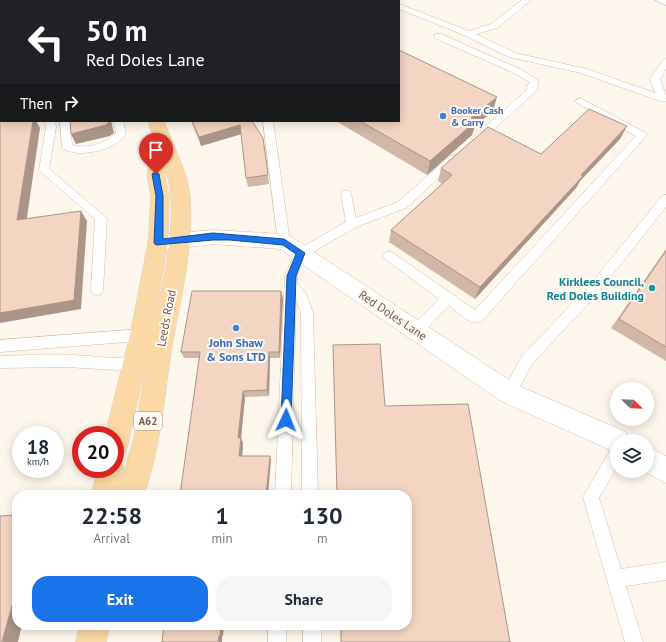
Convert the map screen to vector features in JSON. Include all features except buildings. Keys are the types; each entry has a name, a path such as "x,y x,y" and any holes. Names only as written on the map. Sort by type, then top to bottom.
{"main road":[{"name":"Leeds Road","path":"119,426 134,363 151,340 178,262 180,240 179,183 176,170 163,143 156,122"},
{"name":"Leeds Road","path":"133,490 145,442 160,196 156,174 163,143"},
{"path":"105,490 108,478"},
{"path":"91,642 94,630"}],"street":[{"name":"Red Doles Lane","path":"158,243 213,236 292,248 509,393 610,438"},
{"path":"654,463 666,470"}],"lane":[{"path":"470,34 494,26 527,0"},
{"path":"659,0 666,3"},
{"path":"400,6 470,34 512,55 584,71 664,100"},
{"path":"400,12 412,11"},
{"path":"292,248 402,205 532,89 534,81 519,72 438,36"},
{"path":"664,100 658,90 655,79 666,62"},
{"path":"389,256 476,318 642,135 580,101"},
{"path":"50,122 52,126 44,170 101,218 97,290"},
{"path":"65,122 68,147 78,150 113,142 121,134 118,122"},
{"path":"268,122 292,248 283,490"},
{"path":"346,194 352,224"},
{"path":"509,393 527,360 593,290 666,199"},
{"path":"291,285 300,293 304,300 307,313 310,490"},
{"path":"416,331 448,298"},
{"path":"0,346 151,340"},
{"path":"0,362 76,361 134,363"},
{"path":"610,464 591,497 634,642"},
{"path":"615,579 666,571"},
{"path":"277,630 277,642"},
{"path":"312,630 312,642"}],"place":[{"name":"Booker Cash & Carry","path":"443,116"},
{"name":"Kirklees Council, Red Doles Building","path":"652,288"},
{"name":"John Shaw & Sons LTD","path":"236,328"}],"route":[{"path":"156,174 160,196 158,243 213,236 230,237 284,242 300,253 292,276 286,420"}]}
